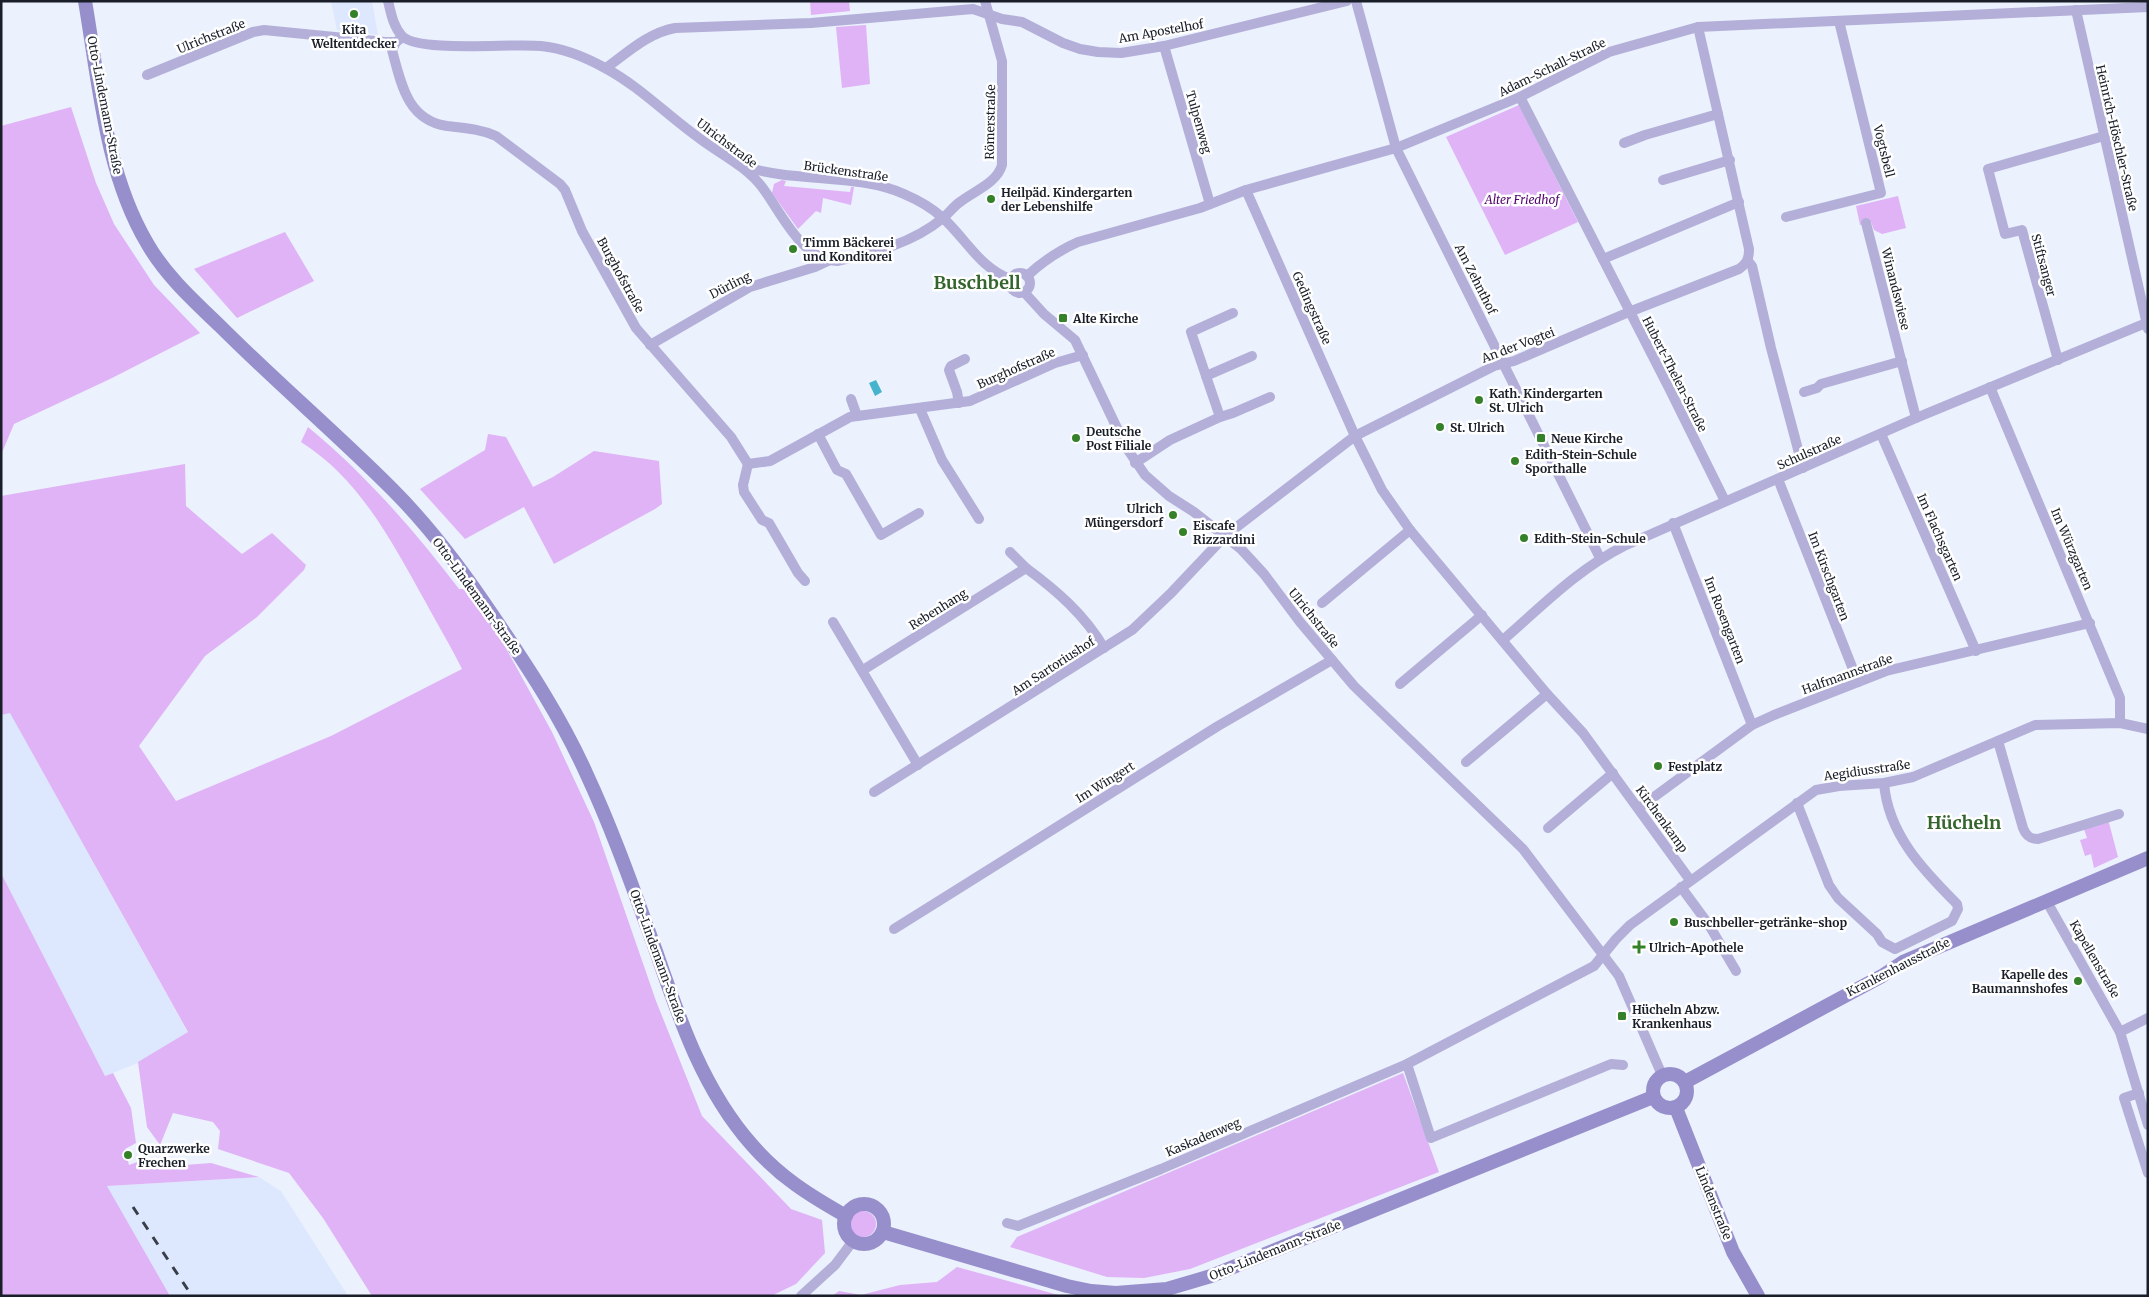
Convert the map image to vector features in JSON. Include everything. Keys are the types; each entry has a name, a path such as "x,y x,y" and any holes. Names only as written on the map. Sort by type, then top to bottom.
{"street":[{"name":"Otto-Lindemann-Straße","path":"85,1 111,148 127,206 148,247 175,282 394,490 443,546 524,660 561,722 586,772 614,835 678,1014 705,1076 723,1108 751,1144 776,1169 806,1194 846,1216"},
{"path":"388,1 392,19 400,39"},
{"name":"Römerstraße","path":"943,218 960,201 996,176 1002,165 1002,61 986,1"},
{"name":"Am Apostelhof","path":"606,68 649,36 662,30 675,28 811,23 973,9 1022,22 1064,43 1098,52 1121,53 1164,46 1347,1"},
{"name":"Am Zehnthof","path":"1356,1 1396,148 1600,558"},
{"name":"Adam-Schall-Straße","path":"1027,276 1046,259 1078,242 1131,229 1210,204 1246,190 1396,148 1520,97 1609,52 1698,26 2148,6"},
{"name":"Heinrich-Höschler-Straße","path":"2076,10 2147,326"},
{"name":"Vogtsbell","path":"1786,217 1881,193 1839,21"},
{"path":"1698,26 1730,160 1749,248 1750,263 1803,468"},
{"name":"Ulrichstraße","path":"147,75 253,32 264,30 400,39 417,44 440,46 517,44 542,46 564,51 606,68 699,138 739,165 761,186 803,244 812,252 828,261"},
{"name":"Burghofstraße","path":"400,39 392,50 402,87 410,104 426,118 443,125 485,131 496,136 560,184 565,190 586,239 636,328 731,437 748,464 770,461 844,420 857,416 920,409 980,398 1055,363 1083,355"},
{"name":"Tulpenweg","path":"1164,46 1210,204"},
{"name":"Hubert-Thelen-Straße","path":"1520,97 1725,501"},
{"path":"1624,143 1718,114"},
{"name":"Stiftsanger","path":"2058,360 2022,230 2005,234 1988,169 2104,136"},
{"path":"1663,180 1730,160"},
{"name":"Brückenstraße","path":"739,165 774,174 889,188 916,200 943,218"},
{"path":"766,194 767,181 774,174"},
{"name":"Gedingstraße","path":"1246,190 1355,436"},
{"path":"1603,259 1739,202"},
{"path":"828,261 862,256 895,245 928,229 943,218 983,261 1000,275 1010,279"},
{"name":"Winandswiese","path":"1866,223 1916,418"},
{"name":"Dürling","path":"650,345 750,287 815,267 828,261"},
{"name":"An der Vogtei","path":"1225,536 1355,436 1494,366 1504,364 1750,263"},
{"path":"1018,273 1027,276 1029,286 1024,292 1017,293 1011,289 1010,279 1018,273"},
{"name":"Ulrichstraße","path":"1024,292 1044,314 1070,335 1083,355 1118,432 1135,463 1168,496 1194,512 1241,549 1264,574 1332,660 1374,706 1524,849 1604,953"},
{"path":"1220,417 1191,332 1233,313"},
{"name":"Schulstraße","path":"1503,640 1556,593 1600,558 1673,523 1916,418 2147,326"},
{"path":"1206,376 1252,356"},
{"path":"959,403 949,370 951,366 965,359"},
{"path":"1804,392 1817,388 1821,384 1902,361"},
{"name":"Im Würzgarten","path":"1990,388 2120,698 2120,722"},
{"path":"1135,463 1170,440 1270,397"},
{"path":"851,399 857,416"},
{"path":"920,409 942,460 979,519"},
{"path":"818,434 837,470 846,474 881,535 919,513"},
{"name":"Im Flachsgarten","path":"1881,434 1976,650"},
{"name":"Kirchenkamp","path":"1355,436 1382,490 1410,530 1583,733 1690,880"},
{"path":"748,464 743,484 744,492 762,520 769,523 798,573 805,580"},
{"name":"Im Kirschgarten","path":"1778,479 1858,682"},
{"name":"Im Rosengarten","path":"1673,523 1752,725"},
{"path":"1322,603 1410,530"},
{"name":"Am Sartoriushof","path":"874,792 1138,625 1225,536"},
{"path":"1010,552 1079,613 1097,635 1104,648"},
{"name":"Rebenhang","path":"863,670 1026,568"},
{"path":"1400,684 1482,615"},
{"path":"833,622 918,765"},
{"name":"Halfmannstraße","path":"1639,808 1752,725 1774,715 1886,671 2090,623"},
{"name":"Im Wingert","path":"894,929 1218,726 1332,660"},
{"path":"1466,762 1548,694"},
{"name":"Aegidiusstraße","path":"1604,953 1630,925 1816,790 1838,786 1884,783 1913,777 2035,725 2120,722 2148,729"},
{"path":"1998,740 2026,835 2032,839 2038,839 2119,814"},
{"path":"1548,828 1612,773"},
{"path":"1797,803 1829,885 1838,898 1877,934 1882,942 1895,949 1952,921 1958,909 1957,904 1929,876 1911,854 1899,835 1885,794 1884,783"},
{"name":"Krankenhausstraße","path":"1685,1082 1882,976 1903,962 2148,858"},
{"path":"1681,887 1709,924 1736,971"},
{"name":"Kapellenstraße","path":"2046,900 2120,1032 2148,1124"},
{"path":"1604,953 1619,976 1662,1075"},
{"name":"Kaskadenweg","path":"1008,1223 1018,1226 1407,1064 1594,966 1604,953"},
{"path":"2120,1032 2148,1018"},
{"path":"1407,1064 1431,1138 1610,1064 1624,1065"},
{"path":"1675,1074 1685,1082 1687,1088 1685,1100 1676,1108 1665,1108 1656,1102 1653,1097 1655,1082 1662,1075 1675,1074"},
{"path":"2140,1093 2124,1098 2137,1145 2148,1174"},
{"name":"Otto-Lindemann-Straße","path":"883,1232 1083,1289 1116,1293 1167,1289 1211,1276 1653,1097"},
{"name":"Lindenstraße","path":"1676,1108 1733,1252 1758,1296"},
{"path":"869,1204 881,1212 885,1225 883,1232 880,1237 870,1244 864,1245 852,1241 845,1232 846,1216 855,1206 869,1204"},
{"path":"801,1296 835,1266 852,1241"}],"shaded area":[{"name":"Kita Weltentdecker","path":"331,1 372,1 378,35 337,30"},
{"path":"10,712 188,1033 138,1063 105,1076 1,873 1,715"},
{"name":"Quarzwerke Frechen","path":"259,1177 281,1191 348,1296 170,1296 107,1186"}],"green space":[{"path":"810,1 849,1 850,11 811,15"},
{"path":"866,25 870,84 842,88 836,27"},
{"name":"Alter Friedhof","path":"1519,105 1578,222 1505,255 1446,137"},
{"path":"71,107 96,183 114,224 154,285 200,333 110,379 14,424 1,455 1,126"},
{"path":"782,180 786,181 784,186 850,192 851,187 854,187 851,205 823,198 821,213 816,211 798,229 772,193 774,184"},
{"path":"1898,196 1906,228 1882,234 1874,230 1871,222 1860,225 1856,206"},
{"path":"285,232 314,281 237,318 194,269"},
{"path":"308,427 388,503 459,589 467,589 503,643 552,732 594,822 656,1001 702,1116 791,1209 822,1220 825,1253 796,1284 771,1296 372,1296 323,1218 289,1173 218,1149 220,1131 213,1122 173,1113 160,1145 147,1127 138,1062 188,1032 10,713 1,715 1,496 185,464 186,506 242,554 272,533 306,565 304,570 257,617 205,656 139,746 176,801 331,736 462,669 400,556 373,513 341,474 301,442"},
{"path":"488,434 506,437 533,487 553,477 594,451 659,461 662,504 554,564 524,507 465,539 420,489 485,450"},
{"path":"2108,819 2118,857 2094,868 2091,854 2085,856 2080,840 2087,838 2084,829"},
{"path":"1,873 105,1076 113,1073 131,1108 136,1143 125,1149 129,1165 143,1160 159,1167 211,1163 259,1177 107,1186 170,1296 1,1296"},
{"path":"1403,1073 1439,1172 1190,1269 1144,1278 1107,1277 1010,1247 1017,1237"},
{"path":"863,1211 872,1215 876,1224 872,1233 863,1237 854,1233 850,1224 854,1215"},
{"path":"957,1267 1062,1296 832,1296 839,1291 861,1295 900,1285 937,1282"}],"water":[{"path":"876,380 882,392 875,396 869,383"}],"railway":[{"path":"133,1207 192,1296"}],"place":[{"name":"Kita Weltentdecker","path":"354,14"},
{"name":"Heilpäd. Kindergarten der Lebenshilfe","path":"991,199"},
{"name":"Timm Bäckerei und Konditorei","path":"793,249"},
{"name":"Alte Kirche","path":"1063,318"},
{"name":"Kath. Kindergarten St. Ulrich","path":"1479,400"},
{"name":"St. Ulrich","path":"1440,427"},
{"name":"Deutsche Post Filiale","path":"1076,438"},
{"name":"Neue Kirche","path":"1541,438"},
{"name":"Edith-Stein-Schule Sporthalle","path":"1515,461"},
{"name":"Ulrich Müngersdorf","path":"1173,515"},
{"name":"Eiscafe Rizzardini","path":"1183,532"},
{"name":"Edith-Stein-Schule","path":"1524,538"},
{"name":"Festplatz","path":"1658,766"},
{"name":"Buschbeller-getränke-shop","path":"1674,922"},
{"name":"Ulrich-Apothele","path":"1639,947"},
{"name":"Kapelle des Baumannshofes","path":"2078,981"},
{"name":"Hücheln Abzw. Krankenhaus","path":"1622,1016"},
{"name":"Quarzwerke Frechen","path":"128,1155"}],"district":[{"name":"Buschbell","path":"977,282"},
{"name":"Hücheln","path":"1964,822"}]}
